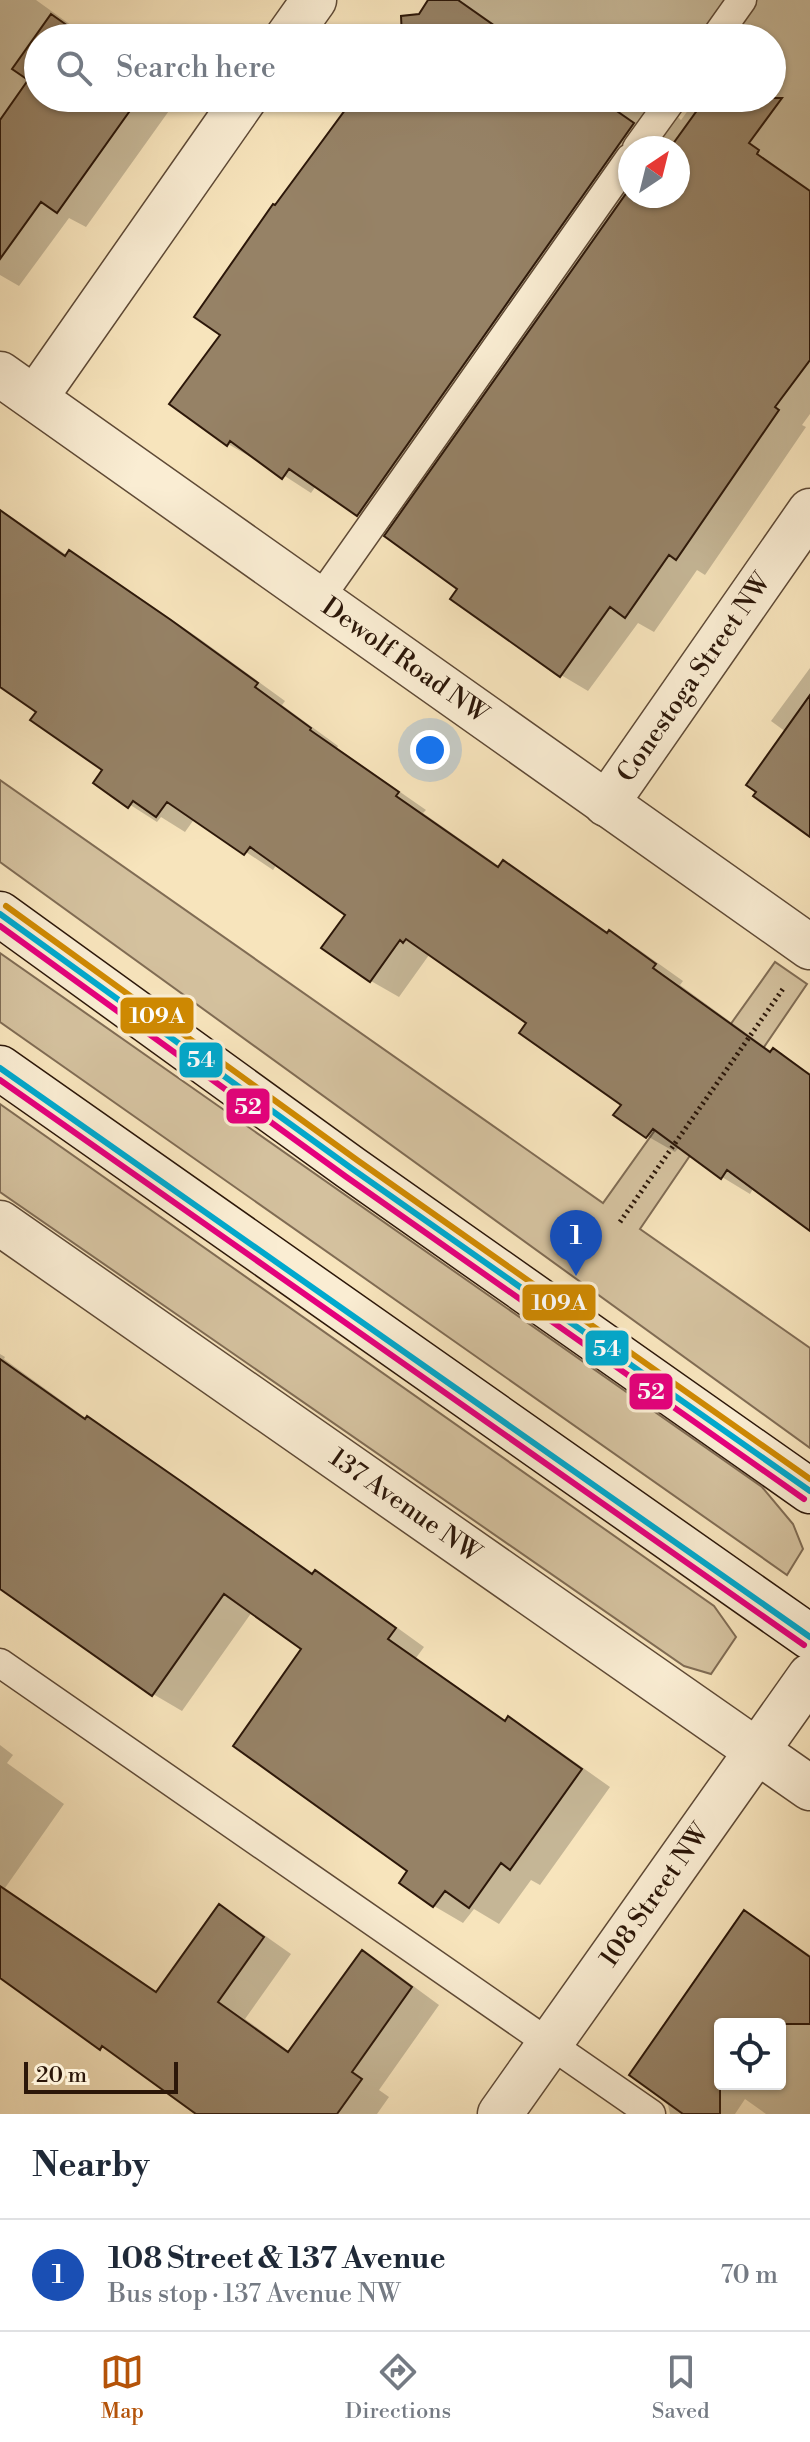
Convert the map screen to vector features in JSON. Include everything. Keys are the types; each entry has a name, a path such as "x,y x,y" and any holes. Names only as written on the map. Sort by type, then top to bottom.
{"street":[{"path":"297,24 314,0"},
{"path":"35,398 235,112"},
{"name":"Dewolf Road NW","path":"0,374 606,804 800,963"},
{"name":"Conestoga Street NW","path":"606,804 810,511"},
{"path":"0,914 351,1168 810,1491"},
{"path":"0,1068 810,1637"},
{"name":"137 Avenue NW","path":"0,1223 810,1788"},
{"name":"108 Street NW","path":"500,2114 810,1676"}],"lane":[{"path":"725,24 742,0"},
{"path":"646,136 663,112"},
{"path":"318,601 618,175"},
{"path":"0,1663 651,2114"}],"path":[{"path":"620,1222 800,963"}],"shaded area":[{"path":"0,780 603,1203 775,962 807,984 640,1229 810,1348 810,1448 0,862"},
{"path":"0,953 762,1487 793,1524 803,1549 787,1575 0,1022"},
{"path":"0,1104 714,1606 736,1637 711,1674 684,1666 0,1192"}],"building":[{"path":"428,0 458,0 492,24 401,24 401,16 419,14"},
{"path":"51,14 65,24 44,24"},
{"path":"24,52 24,77 12,69"},
{"path":"24,86 24,112 129,112 57,213 41,202 0,259 0,120"},
{"path":"344,112 618,112 634,123 625,136 618,136 618,146 357,516 289,469 282,479 230,441 227,446 169,404 220,335 194,317 273,204"},
{"path":"696,112 772,112 749,143 759,150 757,154 810,191 810,360 775,407 779,410 676,560 669,555 625,618 610,607 560,677 450,599 457,589 384,536 618,205 618,208 690,208 690,136 679,136"},
{"path":"0,510 65,556 69,550 171,620 258,683 255,687 310,730 399,792 396,796 498,867 503,860 607,933 609,930 656,964 653,968 770,1052 773,1048 810,1075 810,1231 727,1170 721,1179 653,1129 646,1138 613,1115 621,1105 519,1033 526,1023 406,939 403,943 400,940 370,982 321,948 345,915 250,847 244,855 167,802 156,817 133,801 128,808 93,783 102,770 30,720 36,712 0,687"},
{"path":"810,695 810,837 753,796 756,792 746,785"},
{"path":"0,1359 85,1419 87,1416 312,1574 315,1570 396,1628 388,1639 505,1721 508,1716 582,1769 510,1870 501,1863 469,1908 445,1891 433,1907 399,1883 407,1871 233,1746 301,1649 224,1594 152,1696 0,1589"},
{"path":"0,1886 156,1992 219,1904 264,1937 218,2002 288,2052 362,1950 412,1987 352,2072 362,2079 337,2114 196,2114 0,1978"},
{"path":"744,1910 810,1957 810,2024 786,2024 786,2018 714,2018 714,2090 720,2090 720,2114 683,2114 629,2075"}],"transit line":[{"name":"109A","path":"6,906 357,1160 810,1479"},
{"name":"54","path":"0,914 351,1168 810,1491"},
{"name":"52","path":"0,926 345,1176 804,1499"},
{"name":"54","path":"0,1068 810,1637"},
{"name":"52","path":"0,1080 804,1645"}],"place":[{"name":"108 Street & 137 Avenue","path":"576,1276"}]}
